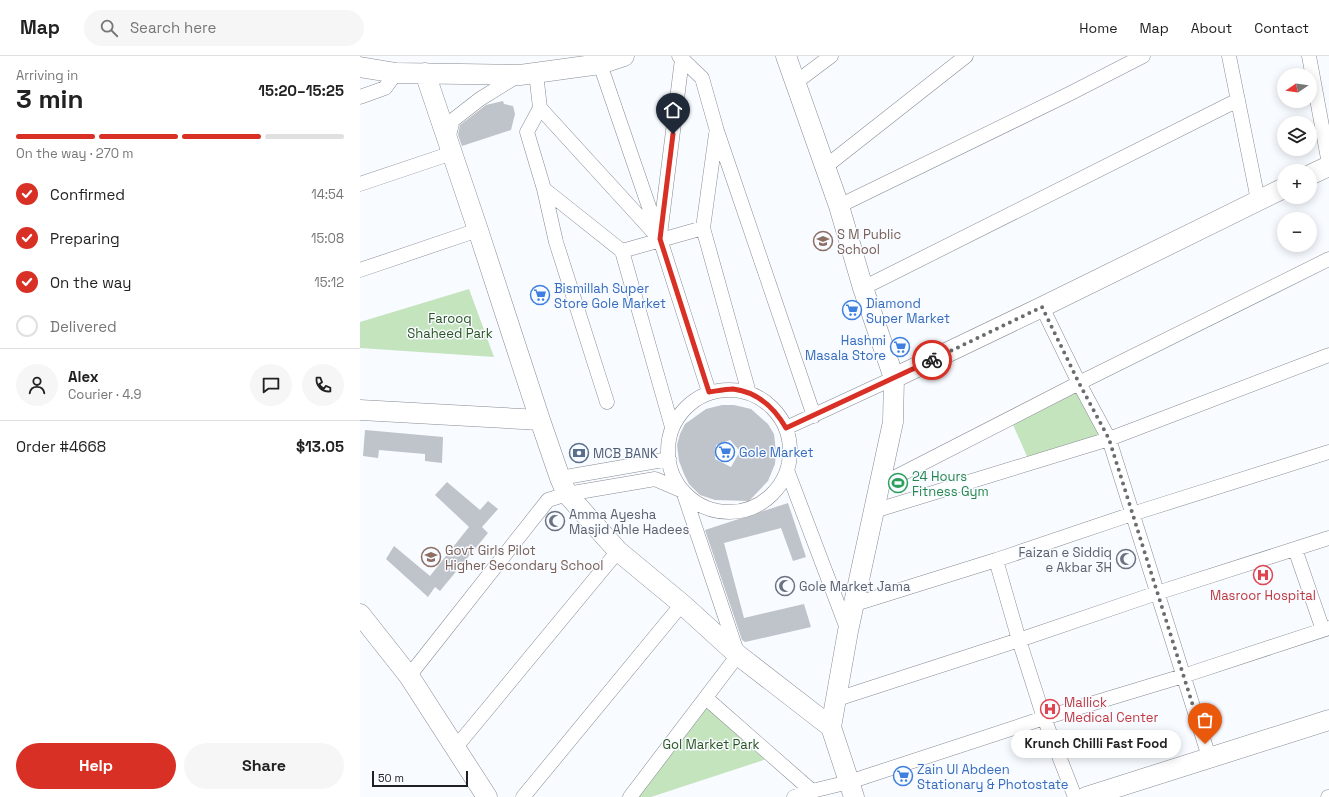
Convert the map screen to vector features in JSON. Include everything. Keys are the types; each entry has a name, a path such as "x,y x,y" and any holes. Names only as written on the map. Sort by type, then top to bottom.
{"street":[{"path":"360,68 396,73 528,74 624,56"},
{"path":"786,56 839,206 863,288 894,378 893,422 848,632 831,727 851,790"},
{"path":"795,83 831,56"},
{"path":"825,167 966,56"},
{"path":"839,206 1071,93 1143,56"},
{"path":"1229,56 1258,200"},
{"path":"1310,56 1329,165 1317,171"},
{"path":"660,239 681,57"},
{"path":"681,57 702,78 717,131 814,416"},
{"path":"599,60 660,239 709,392"},
{"path":"360,97 385,88 396,73"},
{"path":"425,73 563,486 618,551 682,604 738,655 831,727"},
{"path":"528,74 540,108 660,239"},
{"path":"450,146 453,120 480,99 528,74"},
{"path":"863,288 1238,100"},
{"path":"540,108 526,132 544,189 556,242 607,402"},
{"path":"717,131 703,228 749,392"},
{"path":"360,184 450,146"},
{"path":"544,189 622,251 672,426"},
{"path":"786,428 1042,307 1277,191"},
{"path":"622,251 703,228"},
{"path":"360,270 478,230"},
{"path":"880,485 1079,383 1329,259"},
{"path":"1042,307 1079,383 1109,439 1209,757"},
{"path":"874,511 1109,439 1329,355"},
{"path":"563,486 654,479 683,491 700,505 721,512 736,512 756,506 773,493 787,470 790,449 786,428 779,416 767,403 749,392 732,389 709,392 694,400 679,415 672,426 668,447 671,470 683,491 738,655"},
{"path":"360,410 540,420"},
{"path":"855,604 1329,452"},
{"path":"409,676 548,500 563,486 669,459"},
{"path":"787,470 848,632"},
{"path":"837,699 1019,640 1157,593 1329,538"},
{"path":"794,797 812,791 851,790 1044,718 1183,676 1326,629 1295,549"},
{"path":"456,746 618,551"},
{"path":"996,560 1019,640 1044,718 1075,797"},
{"path":"523,797 682,604"},
{"path":"360,614 409,676 456,746 487,797"},
{"path":"630,797 738,655"},
{"path":"706,698 812,791"},
{"path":"1086,797 1329,720"}],"green space":[{"name":"Farooq Shaheed Park","path":"469,289 494,357 360,348 360,322"},
{"path":"1079,383 1109,439 1030,463 1010,418"},
{"name":"Gol Market Park","path":"706,698 773,757 651,797 630,797"}],"building":[{"path":"503,101 504,104 513,106 515,114 511,130 462,146 458,135 460,125 486,105"},
{"path":"722,405 734,405 751,409 768,424 774,434 776,452 775,464 768,481 749,501 715,500 700,495 689,484 684,474 679,461 677,445 680,434 685,424 706,409","holes":["730,440 740,451 731,467 715,459 716,445"]},
{"path":"365,430 443,437 442,463 425,461 425,454 379,450 378,458 363,456"},
{"path":"447,482 480,510 488,501 498,509 482,527 488,533 440,591 435,587 428,597 386,559 394,546 430,576 469,527 435,495"},
{"path":"788,503 806,557 793,561 781,528 724,543 744,618 804,604 811,627 745,642 742,640 705,530"}],"way so far":[{"path":"932,360 1042,307 1079,383 1109,439 1205,744"}],"place":[{"name":"S M Public School","path":"823,241"},
{"name":"Bismillah Super Store Gole Market","path":"540,295"},
{"name":"Diamond Super Market","path":"852,310"},
{"name":"Hashmi Masala Store","path":"900,347"},
{"name":"Gole Market","path":"725,452"},
{"name":"MCB BANK","path":"579,453"},
{"name":"24 Hours Fitness Gym","path":"898,483"},
{"name":"Amma Ayesha Masjid Ahle Hadees","path":"555,521"},
{"name":"Govt Girls Pilot Higher Secondary School","path":"431,557"},
{"name":"Faizan e Siddiq e Akbar 3H","path":"1126,559"},
{"name":"Masroor Hospital","path":"1263,575"},
{"name":"Gole Market Jama","path":"785,586"},
{"name":"Mallick Medical Center","path":"1050,709"},
{"name":"Krunch Chilli Fast Food","path":"1205,744"},
{"name":"Zain Ul Abdeen Stationary & Photostate","path":"903,776"}],"route":[{"path":"673,134 660,239 709,392 732,389 749,392 767,403 779,416 786,428 932,360"}]}
